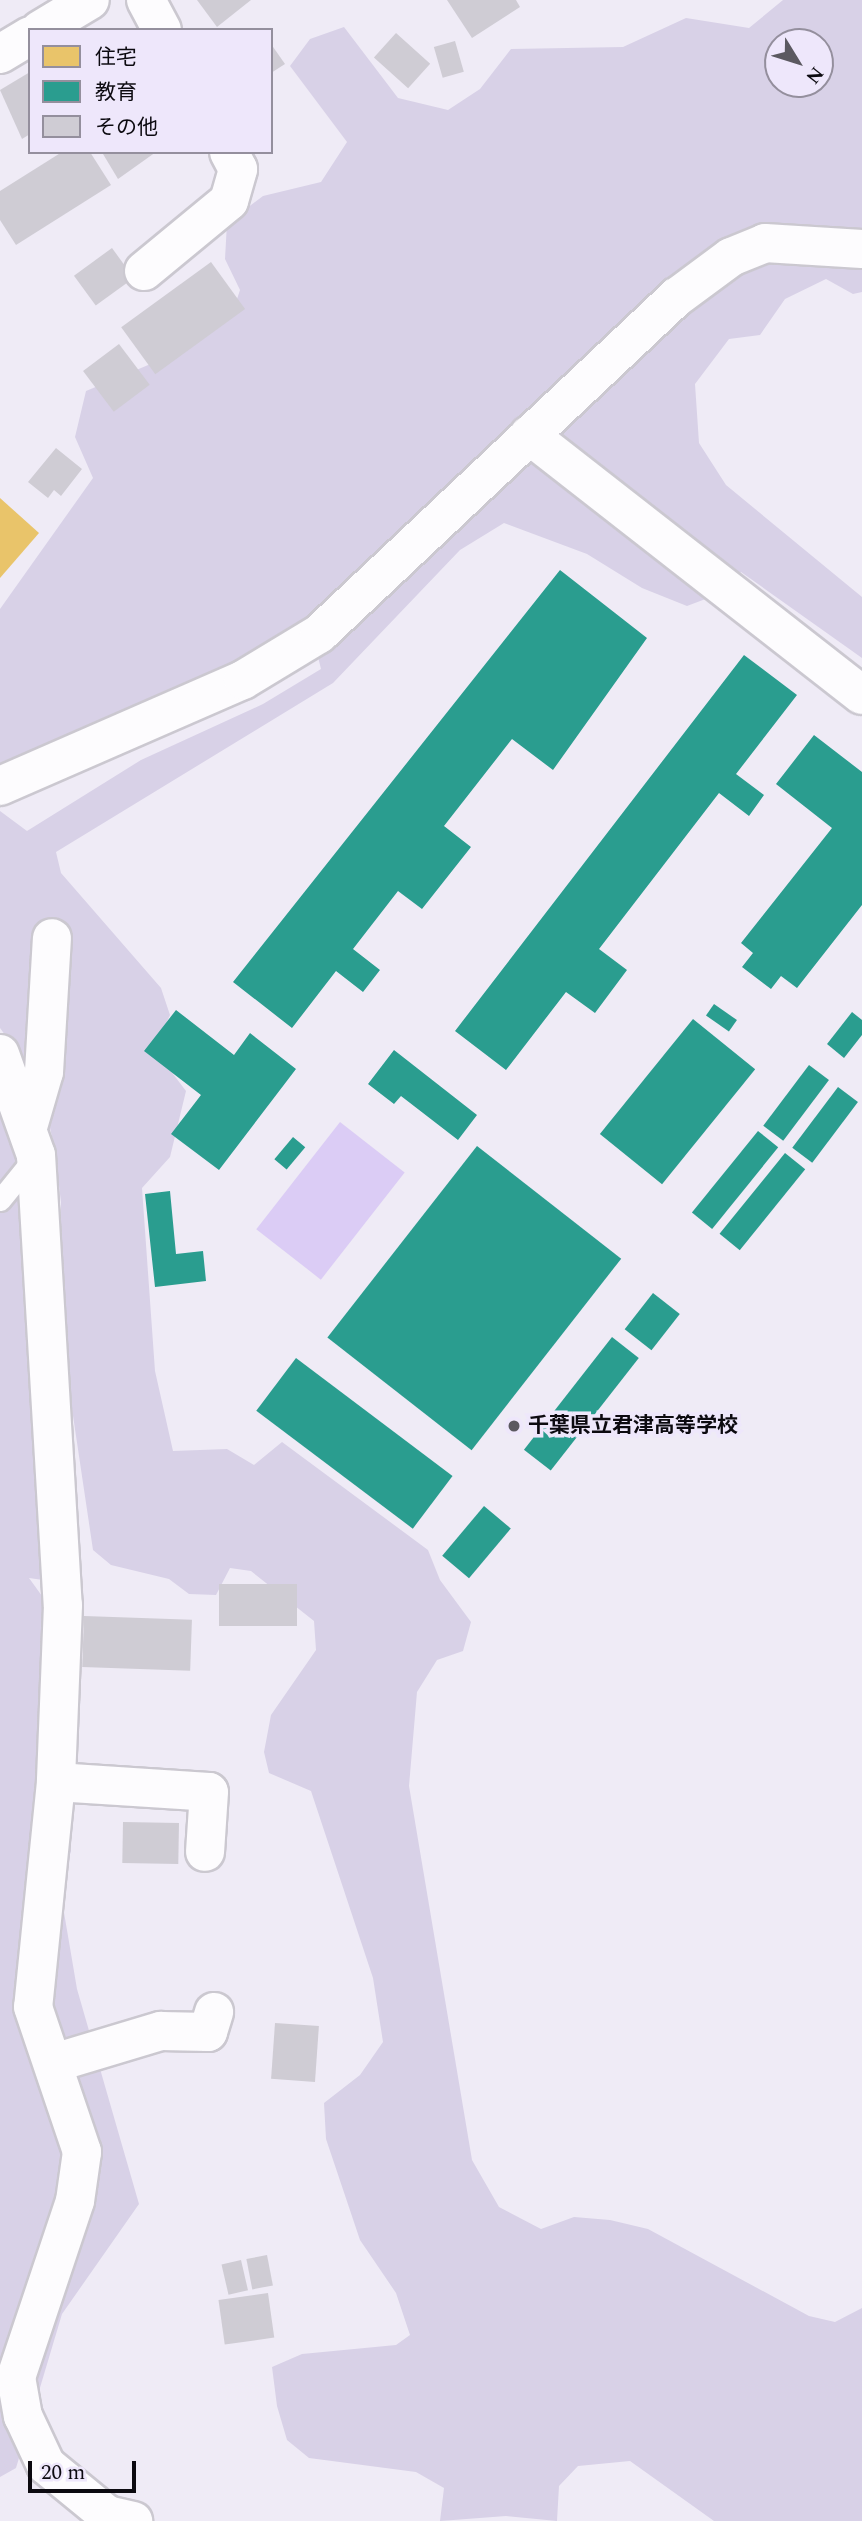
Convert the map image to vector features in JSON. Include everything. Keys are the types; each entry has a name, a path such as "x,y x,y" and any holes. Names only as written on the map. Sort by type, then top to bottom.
{"street":[{"path":"43,28 90,0"},
{"path":"146,0 161,28"},
{"path":"0,54 28,37"},
{"path":"144,271 229,201 238,169 230,154"},
{"path":"0,786 243,680 319,634 677,297 731,257 765,243 862,249"},
{"path":"530,435 862,695"},
{"path":"52,938 44,1072 32,1141 63,1605 56,1782 33,2007 82,2151 75,2201 16,2377 23,2416 46,2465 72,2492 107,2515 133,2521"},
{"path":"0,1054 32,1141"},
{"path":"56,1782 209,1793 205,1852"},
{"path":"54,2063 161,2032 208,2032 214,2012"}],"lane":[{"path":"0,1200 32,1141"}],"shaded area":[{"path":"783,0 862,0 862,292 853,294 826,279 785,299 760,335 729,339 695,384 699,443 726,485 862,597 862,658 741,572 724,592 687,606 642,588 587,554 504,523 460,550 333,683 56,852 61,873 161,988 170,1015 154,1049 186,1091 170,1157 142,1188 155,1371 173,1451 227,1449 254,1465 282,1442 428,1550 440,1580 471,1622 463,1651 437,1660 417,1692 409,1786 472,2160 499,2207 541,2229 574,2217 610,2220 648,2229 809,2316 835,2322 862,2308 862,2521 714,2521 630,2461 578,2466 559,2486 557,2521 506,2516 440,2521 444,2488 416,2472 309,2458 287,2440 277,2406 272,2367 302,2354 396,2345 410,2335 396,2293 360,2240 326,2139 324,2103 360,2075 383,2042 373,1978 311,1791 269,1773 264,1752 271,1715 316,1650 314,1621 251,1571 230,1568 216,1595 189,1594 169,1579 111,1565 93,1550 58,1315 61,1202 54,1146 40,1083 0,1028 0,811 27,831 141,760 263,704 321,669 315,645 0,766 0,609 93,478 75,437 86,391 153,363 234,308 240,290 225,259 227,223 263,196 321,182 347,142 290,66 310,39 344,27 398,98 448,110 480,89 511,49 623,47 686,18 749,28"},
{"path":"0,1085 18,1158 50,1581 29,1578 76,1643 50,1740 71,1851 60,1889 77,1989 139,2204 62,2314 16,2468 0,2477"},
{"path":"340,1122 405,1172 321,1280 256,1229"}],"building: 住宅":[{"path":"0,498 39,533 0,578"}],"building: 教育":[{"path":"560,570 647,638 553,770 512,739 444,826 471,847 422,909 398,891 353,949 380,970 363,992 336,971 292,1028 233,982"},
{"path":"744,655 797,695 736,774 764,795 749,816 719,793 599,949 627,970 595,1013 566,992 506,1070 455,1031"},
{"path":"814,735 862,772 862,905 797,988 781,976 771,989 742,967 753,953 741,943 832,828 776,784"},
{"path":"714,1004 737,1020 729,1032 706,1015"},
{"path":"176,1010 234,1055 250,1033 296,1069 219,1170 171,1134 201,1095 144,1051"},
{"path":"852,1012 862,1020 862,1035 844,1058 827,1044"},
{"path":"693,1019 755,1069 662,1184 600,1134"},
{"path":"394,1050 477,1115 458,1140 401,1096 394,1104 368,1084"},
{"path":"809,1065 829,1080 783,1141 763,1126"},
{"path":"838,1087 858,1102 812,1163 792,1148"},
{"path":"758,1131 778,1147 712,1229 692,1213"},
{"path":"293,1137 305,1147 287,1169 274,1159"},
{"path":"477,1146 621,1259 472,1450 327,1337"},
{"path":"785,1153 805,1169 740,1250 720,1234"},
{"path":"170,1191 176,1254 203,1251 206,1281 155,1287 145,1194"},
{"path":"653,1293 680,1314 651,1350 625,1329"},
{"path":"612,1337 639,1358 551,1471 524,1450"},
{"path":"296,1358 453,1476 413,1529 256,1411"},
{"path":"484,1506 511,1528 469,1578 442,1556"}],"building: その他":[{"path":"197,0 251,0 217,27"},
{"path":"447,0 516,0 520,7 472,38"},
{"path":"396,33 430,64 408,88 374,58"},
{"path":"455,41 464,72 443,78 434,47"},
{"path":"273,47 285,64 273,72"},
{"path":"28,73 28,135 22,139 0,90"},
{"path":"59,154 91,154 111,185 16,245 0,220 0,191"},
{"path":"103,154 153,154 118,179"},
{"path":"112,248 134,278 96,306 74,276"},
{"path":"211,262 245,309 155,374 121,327"},
{"path":"119,344 150,385 114,412 83,371"},
{"path":"56,448 82,469 61,496 54,490 48,498 28,482"},
{"path":"219,1584 297,1584 297,1626 219,1626"},
{"path":"84,1616 192,1620 190,1671 82,1667"},
{"path":"123,1822 179,1823 178,1864 122,1863"},
{"path":"275,2023 319,2026 315,2082 271,2079"},
{"path":"267,2255 273,2285 252,2289 246,2259"},
{"path":"241,2260 248,2290 228,2295 222,2264"},
{"path":"268,2293 274,2338 225,2345 218,2300"}],"place":[{"name":"千葉県立君津高等学校","path":"514,1426"}]}
